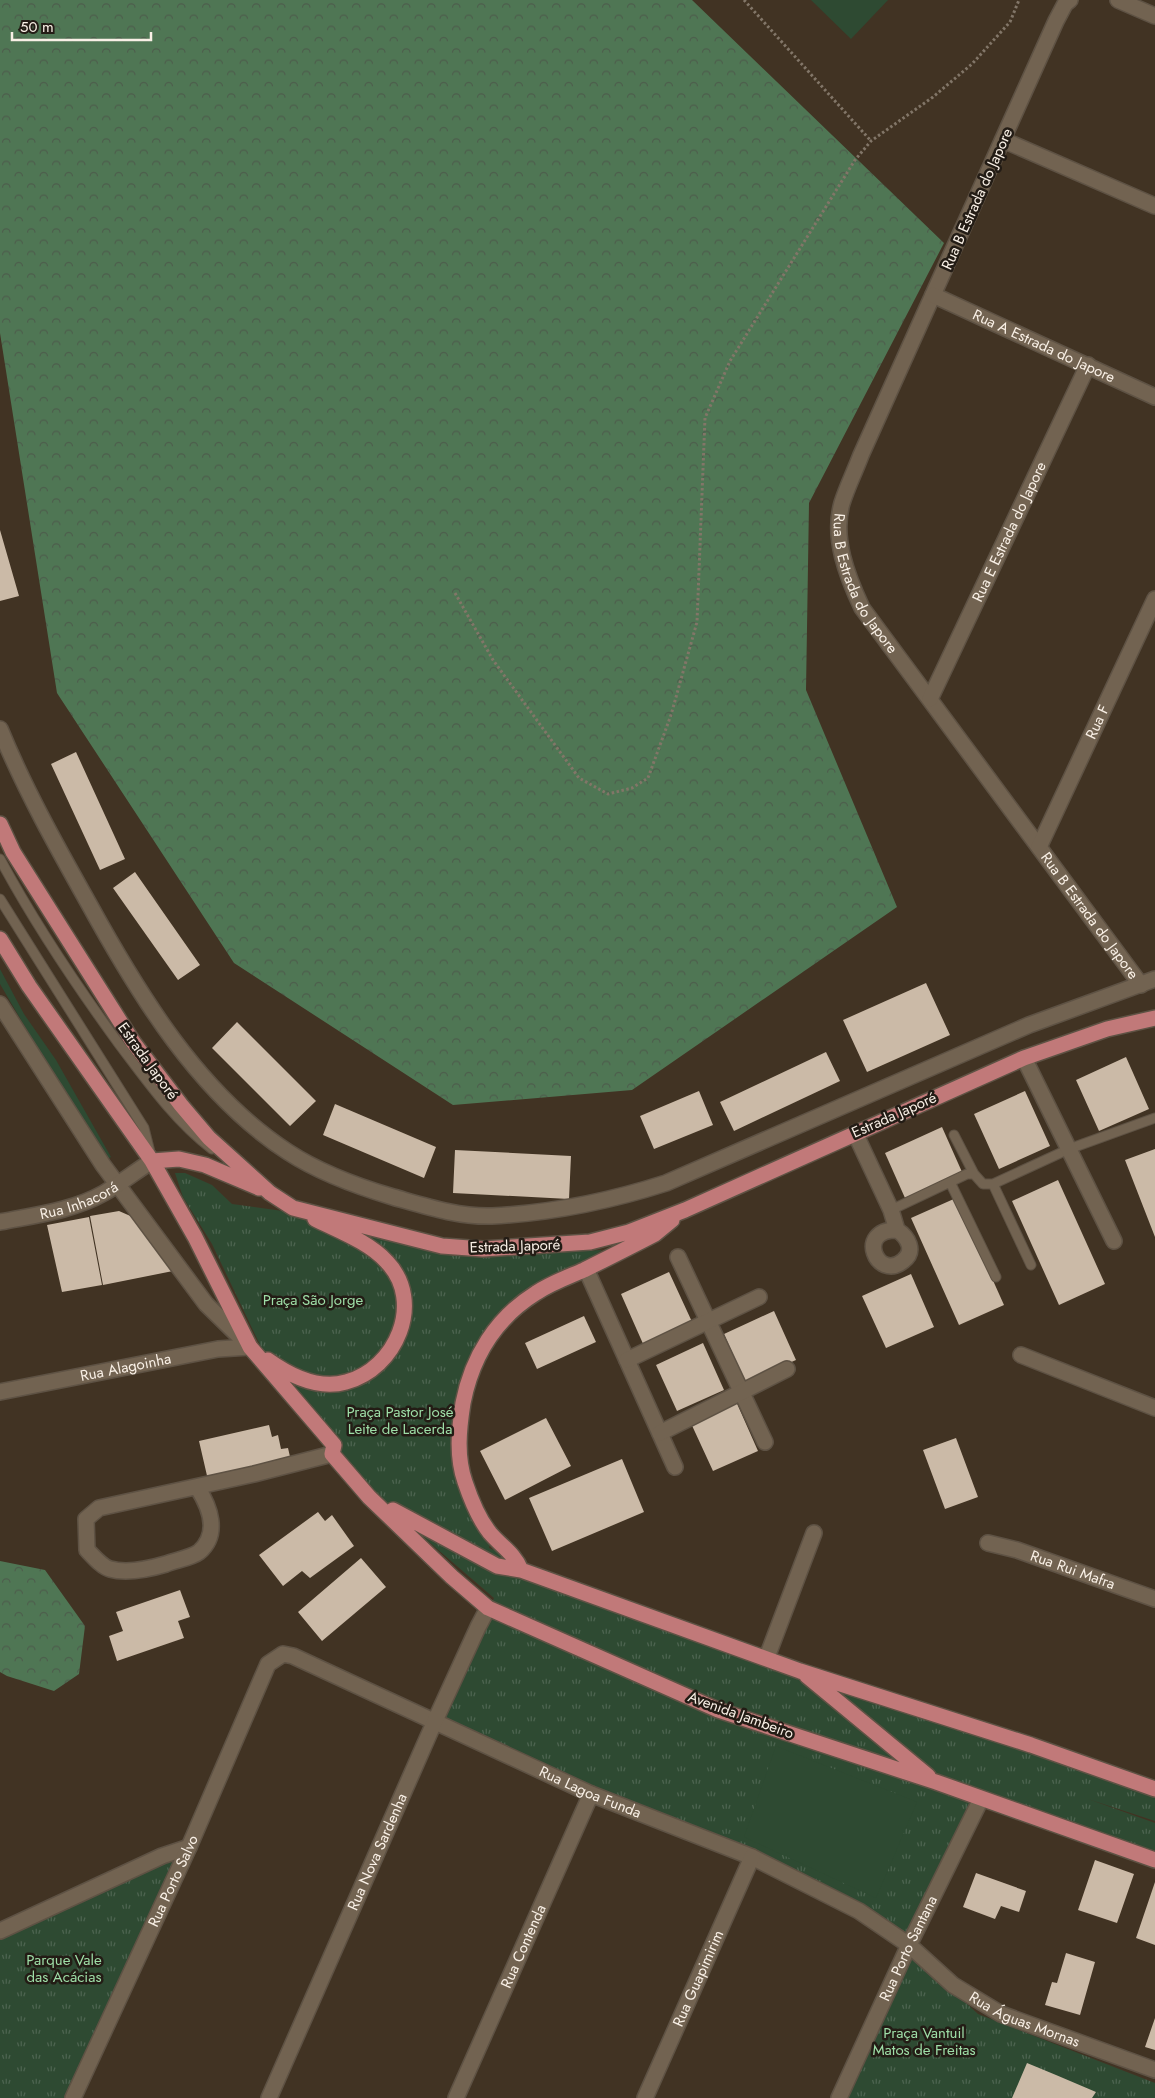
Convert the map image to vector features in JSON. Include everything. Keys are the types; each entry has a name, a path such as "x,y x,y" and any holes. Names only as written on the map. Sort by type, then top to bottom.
{"main road":[{"name":"Estrada Japoré","path":"0,824 13,852 133,1042 209,1138 270,1193 293,1208 434,1244 483,1249 590,1242 629,1232 685,1210 1024,1058 1107,1029 1155,1018"},
{"path":"0,939 29,986 152,1161 194,1237 250,1347 334,1445 332,1454 369,1497 489,1562 512,1570 521,1570 800,1671 1031,1745 1155,1789"},
{"path":"152,1161 179,1159 205,1166 270,1193"},
{"path":"250,1347 289,1374 298,1378 324,1383 345,1383 366,1373 388,1356 398,1337 404,1315 403,1292 398,1276 386,1261 344,1234 293,1208"},
{"path":"521,1570 516,1559 480,1519 464,1481 458,1441 466,1390 475,1362 493,1330 512,1310 537,1292 655,1234 685,1210"},
{"name":"Avenida Jambeiro","path":"369,1497 452,1577 488,1608 718,1710 936,1782 1155,1860"},
{"path":"800,1671 936,1782"}],"street":[{"name":"Rua B Estrada do Japore","path":"1070,0 1065,4 1056,21 861,455 842,504 840,526 841,552 850,584 862,608 1141,985"},
{"path":"1118,0 1155,16"},
{"path":"1004,140 1155,206"},
{"name":"Rua A Estrada do Japore","path":"933,295 1155,397"},
{"name":"Rua E Estrada do Japore","path":"930,698 1088,365"},
{"name":"Rua F","path":"1039,847 1155,599"},
{"path":"0,729 10,755 55,843 107,936 154,1011 197,1070 240,1114 288,1152 346,1182 436,1210 489,1216 539,1211 613,1200 666,1183 1028,1025 1155,979"},
{"path":"2,1012 103,1164 206,1304 250,1347"},
{"path":"1024,1058 1114,1241"},
{"path":"855,1133 891,1210 897,1230"},
{"name":"Rua Inhacorá","path":"0,1222 69,1208 106,1192 152,1161"},
{"path":"678,1257 765,1442"},
{"path":"586,1269 675,1467"},
{"path":"627,1360 759,1297"},
{"name":"Rua Alagoinha","path":"0,1392 218,1349 250,1347"},
{"path":"1021,1355 1152,1404"},
{"path":"660,1433 787,1369"},
{"path":"197,1487 206,1501 212,1522 210,1539 198,1553 157,1567 128,1572 108,1569 87,1550 86,1519 99,1508 197,1487 332,1454"},
{"path":"767,1658 814,1533"},
{"name":"Rua Rui Mafra","path":"988,1543 1017,1550 1155,1599"},
{"name":"Rua Nova Sardenha","path":"269,2098 434,1723 488,1608"},
{"name":"Rua Lagoa Funda","path":"268,1664 283,1654 293,1656 590,1794 752,1857 860,1911 908,1945"},
{"name":"Rua Porto Salvo","path":"73,2098 189,1848 268,1664"},
{"name":"Rua Contenda","path":"456,2098 590,1794"},
{"name":"Rua Porto Santana","path":"839,2098 908,1945 981,1799"},
{"path":"0,1931 153,1860 189,1848"},
{"name":"Rua Guapimirim","path":"645,2098 752,1857"},
{"name":"Rua Águas Mornas","path":"908,1945 953,1985 1001,2014 1155,2070"}],"lane":[{"path":"0,859 19,893 85,997 150,1085 191,1133 270,1193"},
{"path":"0,899 144,1128 152,1161"},
{"path":"954,1135 974,1174 983,1184 993,1184 1069,1149 1155,1118"},
{"path":"891,1210 967,1174 974,1174"},
{"path":"950,1182 996,1277"},
{"path":"993,1184 1031,1265"}],"path":[{"path":"744,0 774,31 871,141"},
{"path":"455,593 493,660 579,778 608,794 632,788 648,778 671,715 697,622 705,418 730,361 856,160 871,141 933,97 972,64 1010,22 1019,0"}],"green space":[{"path":"0,0 692,0 944,243 809,503 806,690 897,907 632,1090 453,1105 234,963 57,693 0,333"},
{"path":"811,0 888,0 851,39"},
{"path":"0,969 24,1014 56,1060 111,1157 104,1162 0,984"},
{"path":"175,1173 185,1173 212,1185 232,1204 297,1213 454,1256 602,1250 501,1330 468,1398 466,1472 493,1534 489,1548 767,1662 1155,1791 1155,1821 1088,1799 1155,1823 1155,1857 977,1796 904,1946 873,1914 435,1724 494,1598 371,1492 282,1384 261,1347 212,1244 183,1197"},
{"path":"0,1561 45,1570 85,1626 79,1674 54,1691 0,1672"},
{"path":"776,1746 917,1802 876,1898 744,1837"},
{"name":"Parque Vale das Acácias","path":"187,1841 78,2098 0,2098 0,1929"},
{"name":"Praça Vantuil Matos de Freitas","path":"904,1946 978,2014 1155,2083 1155,2098 837,2098"}],"building":[{"path":"0,530 19,596 0,601"},
{"path":"76,752 125,859 100,870 51,764"},
{"path":"135,872 200,965 178,980 113,888"},
{"path":"926,983 950,1035 867,1072 843,1020"},
{"path":"237,1022 316,1101 290,1126 212,1048"},
{"path":"826,1052 840,1081 734,1131 720,1102"},
{"path":"1126,1057 1149,1109 1099,1131 1076,1080"},
{"path":"699,1091 713,1125 654,1149 640,1116"},
{"path":"1025,1091 1050,1146 999,1169 974,1114"},
{"path":"335,1104 436,1147 424,1178 323,1135"},
{"path":"942,1127 962,1172 905,1198 885,1153"},
{"path":"1155,1149 1155,1237 1125,1160"},
{"path":"455,1150 571,1156 569,1199 453,1193"},
{"path":"1058,1180 1105,1284 1059,1305 1012,1201"},
{"path":"956,1198 1004,1305 959,1325 911,1218"},
{"path":"119,1211 135,1218 173,1271 103,1285 90,1216"},
{"path":"89,1217 102,1285 62,1292 47,1225"},
{"path":"669,1272 693,1324 644,1346 621,1294"},
{"path":"911,1274 934,1327 886,1348 862,1296"},
{"path":"774,1311 796,1360 745,1382 724,1334"},
{"path":"584,1316 596,1342 537,1369 525,1343"},
{"path":"703,1343 724,1390 677,1411 656,1365"},
{"path":"735,1399 758,1451 713,1471 689,1419"},
{"path":"546,1418 571,1466 505,1500 480,1451"},
{"path":"269,1425 272,1437 278,1435 281,1449 288,1448 291,1461 208,1480 199,1441"},
{"path":"956,1438 978,1497 945,1509 923,1450"},
{"path":"622,1459 644,1512 552,1551 529,1498"},
{"path":"318,1512 325,1521 332,1515 354,1546 310,1578 302,1571 283,1586 259,1555"},
{"path":"361,1558 386,1587 322,1641 298,1612"},
{"path":"180,1590 190,1617 178,1621 184,1638 117,1661 109,1636 123,1631 116,1612"},
{"path":"1095,1860 1134,1874 1117,1923 1078,1910"},
{"path":"976,1873 1026,1891 1019,1912 1001,1906 995,1919 963,1907"},
{"path":"1155,1882 1155,1945 1136,1938"},
{"path":"1066,1953 1095,1962 1080,2015 1045,2005 1052,1982 1057,1983"},
{"path":"1155,2018 1155,2050 1145,2047"},
{"path":"1027,2063 1096,2092 1092,2098 1012,2098"}],"park label":[{"name":"Praça São Jorge","path":"313,1300"},
{"name":"Praça Pastor José Leite de Lacerda","path":"400,1420"}]}
